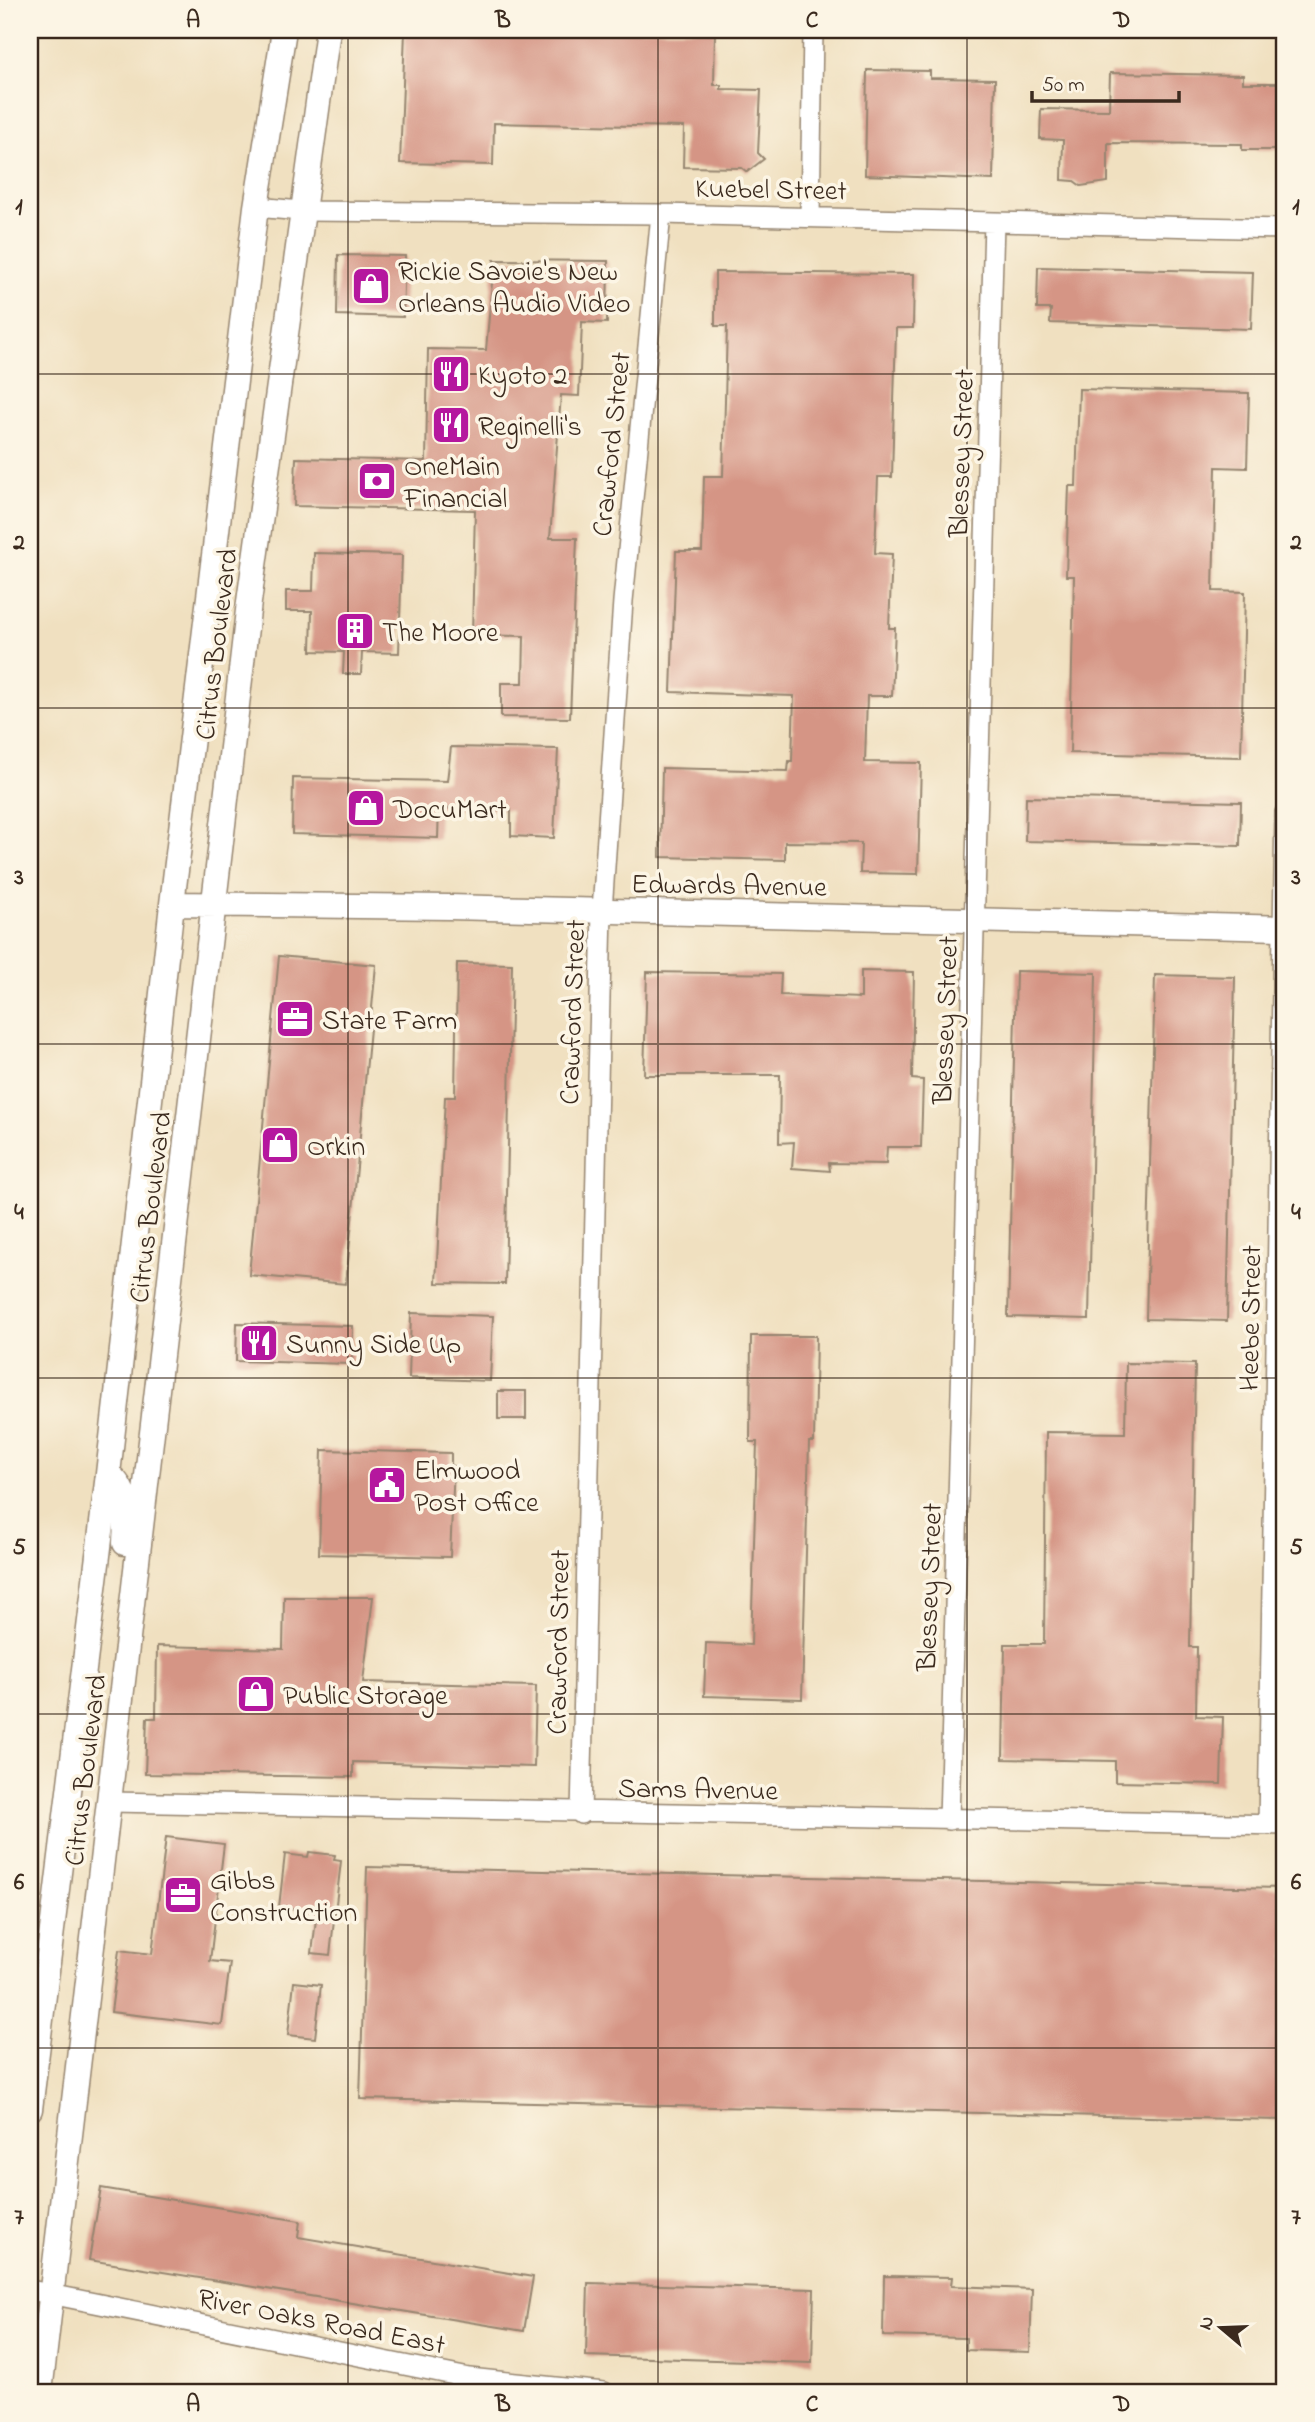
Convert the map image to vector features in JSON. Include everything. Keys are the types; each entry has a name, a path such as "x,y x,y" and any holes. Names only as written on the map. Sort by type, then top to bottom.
{"street":[{"name":"Citrus Boulevard","path":"31,2095 108,1474 172,904 256,207 284,30"},
{"name":"Citrus Boulevard","path":"40,2392 41,2292 111,1802 249,603 328,30"},
{"path":"810,217 813,30"},
{"name":"Kuebel Street","path":"256,207 301,211 661,214 1285,229"},
{"name":"Crawford Street","path":"581,1814 602,911 623,601 661,214"},
{"name":"Blessey Street","path":"949,1820 994,222"},
{"name":"Heebe Street","path":"1277,1825 1285,813"},
{"name":"Edwards Avenue","path":"172,904 602,911 1284,928"},
{"path":"108,1474 120,1483 127,1509 125,1546 128,1556 138,1566"},
{"path":"93,1590 101,1617 90,1726 99,1735 117,1740"},
{"name":"Sams Avenue","path":"111,1802 581,1814 1277,1825"},
{"name":"River Oaks Road East","path":"41,2292 469,2378 604,2392"}],"building":[{"path":"715,30 714,85 721,85 721,89 761,90 758,153 764,159 747,172 742,168 683,167 684,127 494,123 493,165 400,163 405,31"},
{"path":"867,70 930,71 930,78 995,79 993,180 865,175"},
{"path":"1110,73 1243,75 1243,83 1285,83 1285,150 1242,150 1242,144 1108,143 1108,182 1081,186 1074,181 1062,180 1063,140 1040,139 1041,109 1109,110"},
{"name":"Rickie Savoie's New Orleans Audio Video","path":"338,255 405,256 403,317 337,315"},
{"path":"494,260 608,261 607,323 582,322 579,396 561,395 550,538 577,538 570,718 501,717 501,683 523,683 524,636 472,635 475,510 294,506 296,458 426,461 428,349 486,350"},
{"path":"1038,267 1253,272 1251,329 1050,323 1051,309 1037,309"},
{"path":"715,272 914,274 913,328 896,328 892,477 878,477 875,553 892,554 889,628 895,628 892,696 867,696 865,762 921,763 918,874 860,873 861,843 785,842 785,860 660,857 662,768 788,771 789,761 792,761 794,696 671,692 676,551 702,551 704,476 723,476 727,326 715,326"},
{"path":"1079,389 1249,393 1247,468 1216,467 1213,591 1245,592 1241,757 1070,753 1074,576 1066,576 1069,486 1076,486"},
{"name":"The Moore","path":"314,553 402,555 399,653 362,652 361,674 343,674 344,652 311,651 312,611 286,611 286,591 313,591"},
{"path":"451,747 558,749 554,838 511,836 511,810 439,808 438,838 292,834 293,778 447,781"},
{"path":"1026,797 1241,802 1240,846 1025,841"},
{"path":"279,956 376,965 346,1284 249,1275"},
{"path":"457,963 512,964 505,1284 436,1283 445,1097 455,1097"},
{"path":"861,971 914,972 912,1079 923,1080 921,1147 887,1147 886,1164 829,1163 830,1171 792,1168 794,1142 779,1143 780,1075 644,1075 647,972 781,974 780,995 861,998"},
{"path":"1016,971 1096,973 1089,1319 1008,1317"},
{"path":"1155,975 1235,977 1227,1321 1146,1319"},
{"path":"411,1313 493,1316 490,1381 409,1378"},
{"path":"237,1323 353,1326 352,1364 236,1361"},
{"path":"751,1336 816,1336 814,1442 809,1442 802,1699 704,1696 706,1643 751,1645 757,1442 750,1442"},
{"path":"1126,1363 1195,1364 1190,1647 1197,1647 1196,1716 1223,1717 1221,1784 1115,1782 1115,1761 1003,1759 1005,1644 1044,1644 1046,1432 1125,1433"},
{"path":"498,1391 526,1391 526,1419 498,1419"},
{"name":"Elmwood Post Office","path":"322,1450 451,1453 451,1466 454,1466 450,1557 319,1554"},
{"name":"Public Storage","path":"284,1597 373,1597 363,1682 536,1686 534,1767 353,1762 353,1777 145,1774 147,1718 156,1718 157,1646 283,1649"},
{"path":"166,1837 224,1844 210,1961 230,1963 222,2025 111,2012 119,1950 152,1954"},
{"path":"309,1852 335,1855 334,1860 341,1861 330,1955 312,1953 317,1911 279,1907 285,1854 308,1857"},
{"path":"367,1867 1285,1888 1285,2120 360,2099"},
{"path":"294,1982 321,1985 315,2038 288,2035"},
{"path":"101,2188 300,2221 298,2237 533,2277 524,2331 89,2260"},
{"path":"884,2276 952,2277 951,2286 1032,2289 1030,2352 966,2350 966,2338 883,2336"},
{"path":"588,2283 814,2289 812,2363 586,2356"}],"place":[{"name":"Rickie Savoie's New Orleans Audio Video","path":"371,286"},
{"name":"Kyoto 2","path":"451,374"},
{"name":"Reginelli's","path":"451,425"},
{"name":"OneMain Financial","path":"377,481"},
{"name":"The Moore","path":"355,631"},
{"name":"DocuMart","path":"366,808"},
{"name":"State Farm","path":"295,1019"},
{"name":"Orkin","path":"280,1145"},
{"name":"Sunny Side Up","path":"259,1343"},
{"name":"Elmwood Post Office","path":"387,1485"},
{"name":"Public Storage","path":"256,1694"},
{"name":"Gibbs Construction","path":"183,1895"}]}
